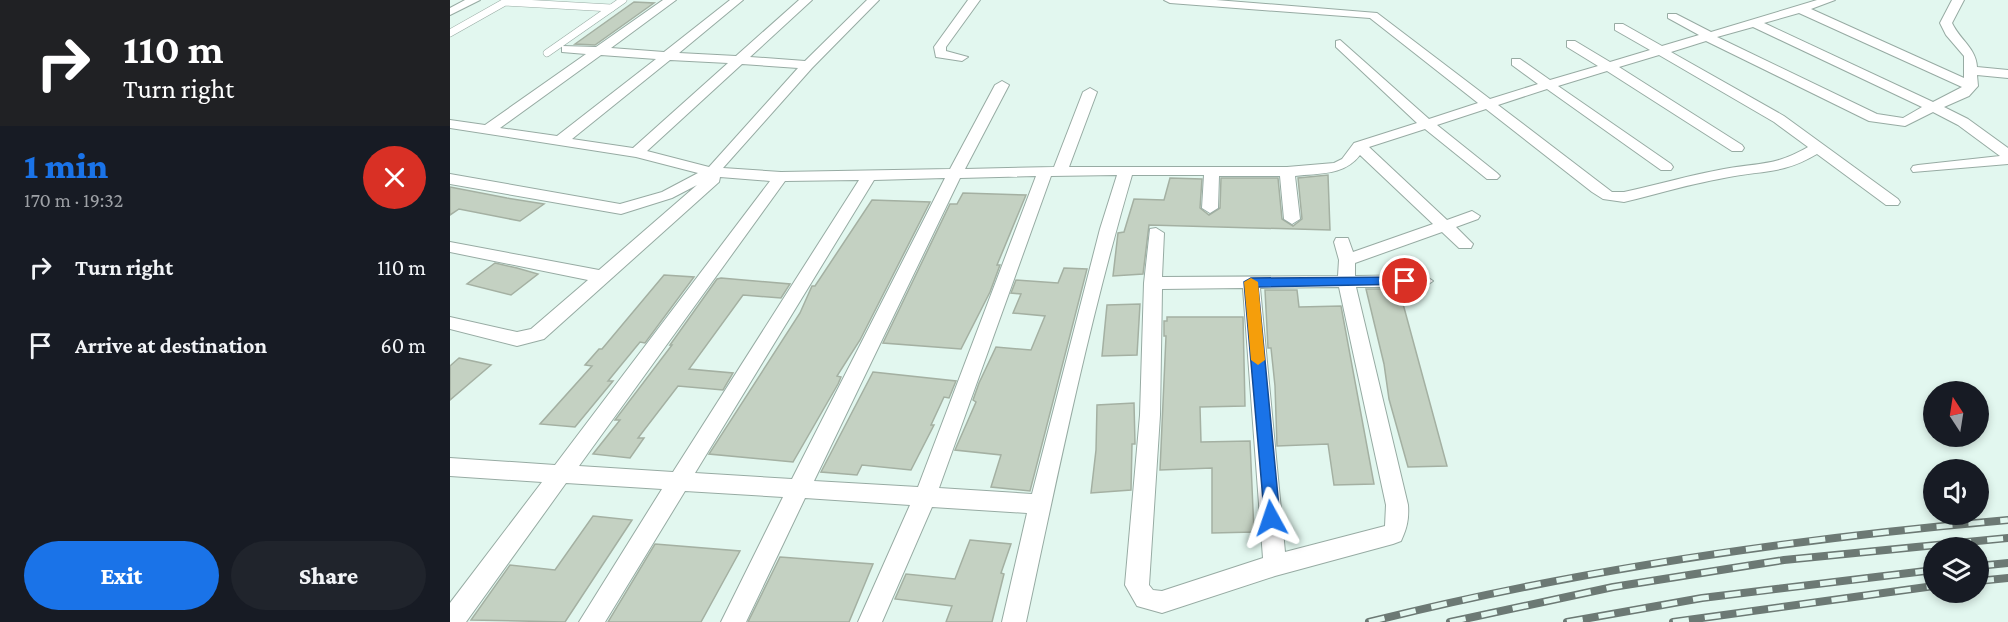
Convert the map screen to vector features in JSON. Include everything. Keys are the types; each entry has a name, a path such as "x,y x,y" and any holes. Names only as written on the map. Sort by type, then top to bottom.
{"street":[{"path":"450,12 474,0"},
{"path":"488,130 670,0"},
{"path":"559,142 737,0"},
{"path":"636,153 806,0"},
{"path":"450,323 517,339 527,339 537,334 604,277 716,173 808,65 873,0"},
{"path":"962,57 940,54 940,47 974,0"},
{"path":"1170,0 1373,15 1597,189 1616,198 1725,173 1776,167 1791,163 1819,146"},
{"path":"454,128 488,130 636,153 716,173 781,177 1126,170 1287,172 1338,167 1347,162 1359,146 1550,84 1829,0"},
{"path":"1958,0 1946,23 1950,32 1970,55 1971,86"},
{"path":"1801,9 1971,86"},
{"path":"1672,16 1708,37 1874,118 1905,122 1971,86"},
{"path":"1754,23 1963,122 2008,155"},
{"path":"1619,27 1779,119 1893,202"},
{"path":"1340,44 1428,125 1492,176"},
{"path":"1571,44 1677,108 1737,148"},
{"path":"561,48 808,65"},
{"path":"1516,62 1666,167"},
{"path":"1971,70 2008,74"},
{"path":"733,622 954,175 1002,85"},
{"path":"870,622 925,497 1052,172 1090,92"},
{"path":"1359,146 1465,244"},
{"path":"1918,169 2008,160"},
{"path":"1014,622 1040,504 1108,229 1126,170"},
{"path":"1210,207 1212,171"},
{"path":"1287,172 1292,219"},
{"path":"450,179 621,209 667,195 716,173"},
{"path":"591,622 869,176"},
{"path":"451,622 781,177"},
{"path":"1156,234 1150,415 1137,585 1141,596 1148,601 1162,602 1275,565 1393,534 1396,529 1397,505 1346,281 1345,251 1444,226 1472,216"},
{"path":"450,247 604,277"},
{"path":"1153,284 1424,281"},
{"path":"1251,282 1275,565"},
{"path":"450,467 1040,504"}],"lane":[{"path":"547,53 561,48 623,0"},
{"path":"450,33 505,2 611,8"}],"building":[{"path":"634,2 654,3 595,45 575,44"},
{"path":"1328,175 1330,230 1149,225 1143,274 1113,276 1118,233 1124,232 1134,199 1164,200 1170,178 1202,179 1200,208 1209,215 1220,208 1221,178 1278,178 1282,219 1293,226 1302,219 1298,178"},
{"path":"450,187 544,204 520,221 459,209 450,215"},
{"path":"963,193 1026,195 997,265 1000,265 990,292 961,349 883,343 950,204 957,204"},
{"path":"872,200 930,202 860,340 837,376 841,377 838,384 793,462 709,454 800,313 812,286 815,286"},
{"path":"495,263 538,274 511,295 467,284"},
{"path":"1064,268 1087,269 1030,491 991,487 1001,455 955,450 976,402 973,400 979,383 996,347 1031,350 1045,316 1013,313 1021,294 1011,293 1016,280 1058,283"},
{"path":"664,275 694,277 645,343 640,342 608,381 613,381 575,427 540,424 592,366 585,365 599,349 602,349"},
{"path":"717,279 790,284 781,298 743,295 689,369 733,373 723,390 678,386 638,438 644,438 630,458 593,454 620,420 615,420 672,345 670,345"},
{"path":"1366,289 1399,289 1447,466 1408,467 1389,399 1384,364"},
{"path":"1265,290 1297,290 1299,307 1341,306 1374,484 1334,485 1328,444 1277,446 1275,386 1271,348 1268,348"},
{"path":"1140,304 1137,355 1102,356 1107,305"},
{"path":"1167,317 1243,317 1245,406 1200,407 1201,442 1250,441 1254,532 1212,533 1212,468 1160,470 1166,336 1164,336 1164,321 1167,321"},
{"path":"459,358 491,365 450,400 450,366"},
{"path":"873,372 956,381 949,398 944,397 931,425 934,425 911,470 862,465 857,475 821,472"},
{"path":"1134,403 1135,444 1132,444 1131,490 1091,493 1096,450 1097,405"},
{"path":"593,516 632,520 565,622 471,620 510,565 555,570"},
{"path":"970,540 1011,544 1001,573 1004,574 992,622 946,622 952,606 895,599 906,574 955,579"},
{"path":"655,544 740,551 701,622 608,622"},
{"path":"780,557 873,564 849,622 748,622"}],"railway":[{"path":"1369,622 1527,586 1686,558 1847,536 2008,520"},
{"path":"1450,622 1613,587 1784,560 2008,538"},
{"path":"1989,565 2008,563"},
{"path":"1567,622 1702,598 1923,571"},
{"path":"1989,580 2008,578"},
{"path":"1673,622 1923,588"}],"slow traffic":[{"path":"1251,282 1258,360"}],"route":[{"path":"1271,518 1251,282 1405,281"}]}
